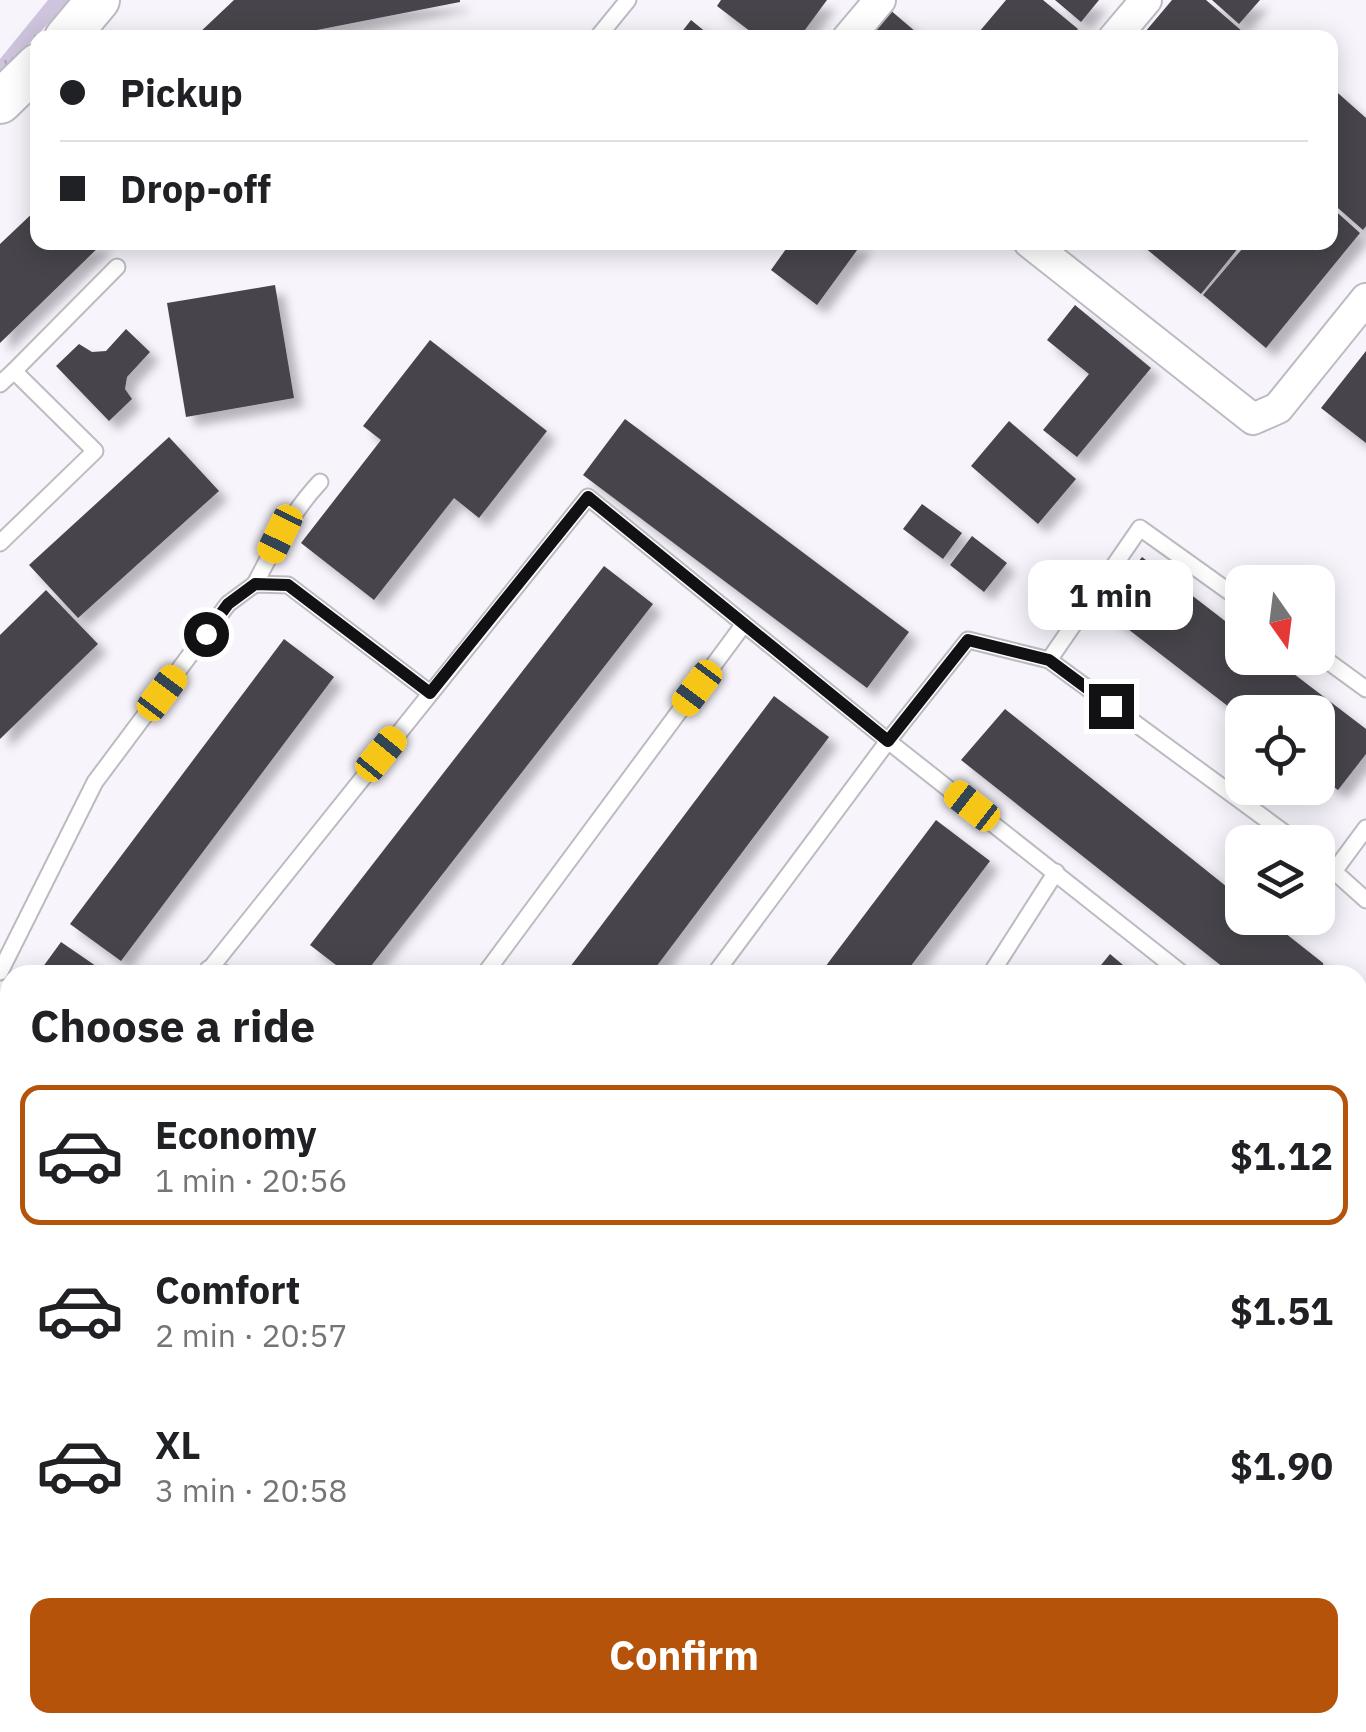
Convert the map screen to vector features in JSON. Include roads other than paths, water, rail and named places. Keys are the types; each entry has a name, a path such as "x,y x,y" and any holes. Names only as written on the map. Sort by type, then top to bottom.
{"street":[{"path":"73,30 98,0"},
{"path":"855,30 880,0"},
{"path":"1121,30 1146,0"},
{"path":"0,102 30,73"},
{"path":"1039,250 1253,420 1278,408 1366,298"}],"lane":[{"path":"604,30 628,0"},
{"path":"0,384 117,267"},
{"path":"0,543 95,451 14,370"},
{"path":"4,965 95,782 228,604 255,584 280,534 320,482"},
{"path":"212,965 588,497 1172,965"},
{"path":"1049,660 1140,528 1225,589"},
{"path":"255,584 288,585 430,693"},
{"path":"491,965 744,624"},
{"path":"721,965 968,640 1049,660 1274,825"},
{"path":"1335,666 1366,689"},
{"path":"1366,828 1336,870 1366,900"},
{"path":"996,965 1056,872"}]}
